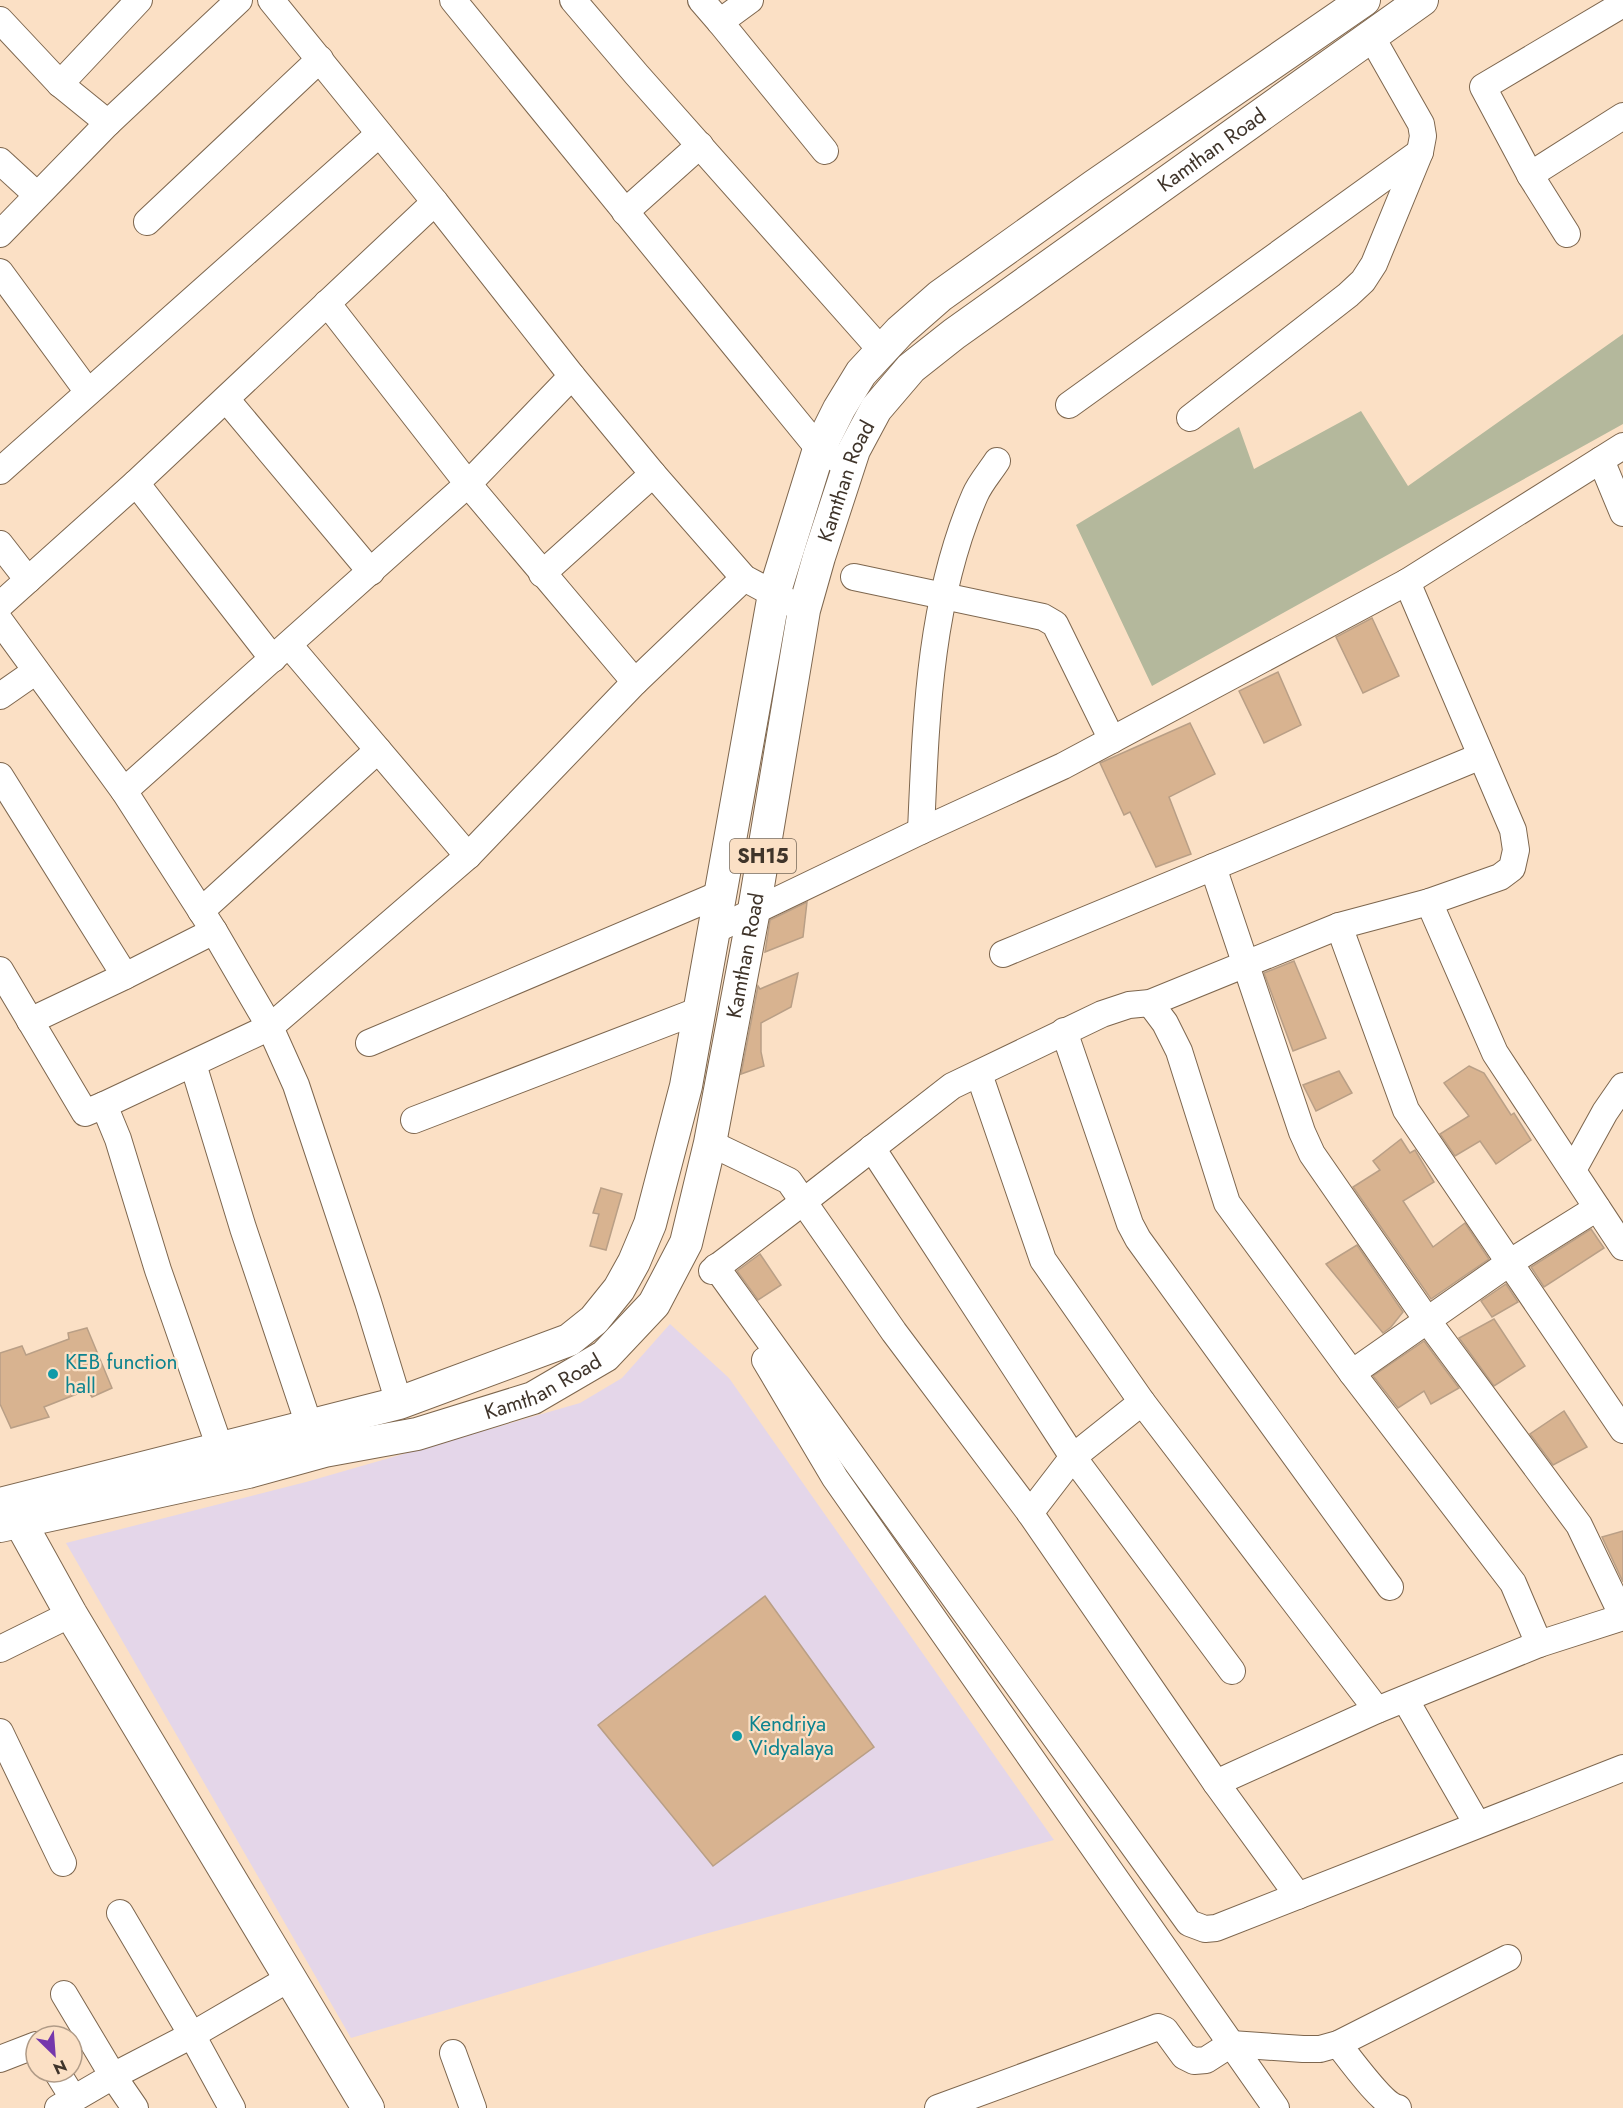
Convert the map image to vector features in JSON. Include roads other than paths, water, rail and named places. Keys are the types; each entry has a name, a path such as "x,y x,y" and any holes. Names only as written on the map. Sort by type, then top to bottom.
{"main road":[{"name":"Kamthan Road","path":"8,1513 220,1448 399,1403 569,1340 594,1320 618,1289 634,1262 650,1224 686,1086 774,594 819,448 861,373 900,330 940,296 1094,186 1364,0"},
{"name":"Kamthan Road","path":"8,1513 248,1472 324,1451 417,1434 533,1398 604,1356 654,1304 686,1243 710,1143 754,910 804,610 854,450 876,409 911,368 954,334 1422,0"},
{"path":"1094,186 1113,220"},
{"path":"618,1289 654,1304"},
{"path":"8,1513 368,2108"}],"street":[{"path":"0,4 3,0"},
{"path":"60,84 139,0"},
{"path":"0,234 108,123 239,0"},
{"path":"271,0 653,474 744,578 804,610"},
{"path":"453,0 819,448 849,466"},
{"path":"573,0 882,350"},
{"path":"701,0 825,151"},
{"path":"720,22 750,0"},
{"path":"1567,234 1530,175 1483,87 1623,4"},
{"path":"0,20 60,84 108,123"},
{"path":"1190,418 1364,281 1374,264 1420,152 1424,136 1421,124 1371,36"},
{"path":"147,222 320,59"},
{"path":"1530,175 1623,116"},
{"path":"0,471 379,134"},
{"path":"625,212 700,145"},
{"path":"1069,405 1420,152"},
{"path":"0,161 37,195"},
{"path":"0,605 136,483 435,202"},
{"path":"0,272 88,392"},
{"path":"327,303 468,484 635,682"},
{"path":"123,790 468,484 572,376"},
{"path":"226,399 370,572"},
{"path":"713,931 1063,766 1112,740 1407,582 1623,446"},
{"path":"1600,460 1623,513"},
{"path":"921,831 926,724 943,595 951,563 975,494 997,461"},
{"path":"543,574 653,474"},
{"path":"136,483 281,652 378,750 468,856"},
{"path":"0,544 28,580"},
{"path":"854,577 1043,617 1055,624 1112,740"},
{"path":"0,970 85,1113 270,1027 468,856 635,682 744,578"},
{"path":"714,1269 952,1086 1064,1031 1129,1005 1150,1003 1339,926 1430,902 1500,877 1512,868 1516,850 1513,830 1407,582"},
{"path":"0,621 123,790 208,921 270,1027 296,1085 399,1403"},
{"path":"0,696 36,671"},
{"path":"30,1021 125,976 208,921 378,750"},
{"path":"1003,954 1481,756"},
{"path":"0,776 125,976"},
{"path":"1213,867 1302,1132 1312,1154 1427,1320 1579,1525 1623,1617 1539,1644 1377,1710 1216,1783"},
{"path":"369,1043 720,894"},
{"path":"1430,902 1495,1053 1623,1247"},
{"path":"1339,926 1406,1110 1623,1430"},
{"path":"1150,1003 1165,1023 1179,1051 1227,1203 1352,1373 1514,1583 1539,1644"},
{"path":"414,1120 700,1010"},
{"path":"1064,1031 1130,1224 1138,1239 1390,1587"},
{"path":"193,1064 243,1228 309,1425"},
{"path":"979,1074 1043,1260 1142,1402 1377,1710"},
{"path":"1573,1170 1605,1112 1623,1086"},
{"path":"104,1105 118,1139 158,1270 220,1448"},
{"path":"710,1143 789,1181 894,1332 1030,1513 1216,1783 1298,1896"},
{"path":"872,1148 1073,1457 1232,1671"},
{"path":"1352,1373 1509,1263 1597,1208"},
{"path":"686,1243 714,1269 1189,1923 1205,1929 1216,1928 1623,1768"},
{"path":"714,1269 835,1478 1276,2108"},
{"path":"1030,1513 1073,1457 1142,1402"},
{"path":"0,1649 71,1614"},
{"path":"1405,1699 1477,1824"},
{"path":"0,1732 63,1863"},
{"path":"120,1913 232,2108"},
{"path":"938,2108 1158,2027 1165,2030 1184,2056 1194,2061 1206,2060 1231,2044 1320,2049 1338,2044 1508,1958"},
{"path":"60,2084 65,2103 192,2035 290,1978"},
{"path":"64,1994 135,2108"},
{"path":"1338,2044 1382,2098 1393,2107 1398,2108"},
{"path":"0,2059 24,2050"},
{"path":"453,2053 473,2108"}],"place":[{"name":"KEB function hall","path":"53,1374"},
{"name":"Kendriya Vidyalaya","path":"737,1736"}]}
